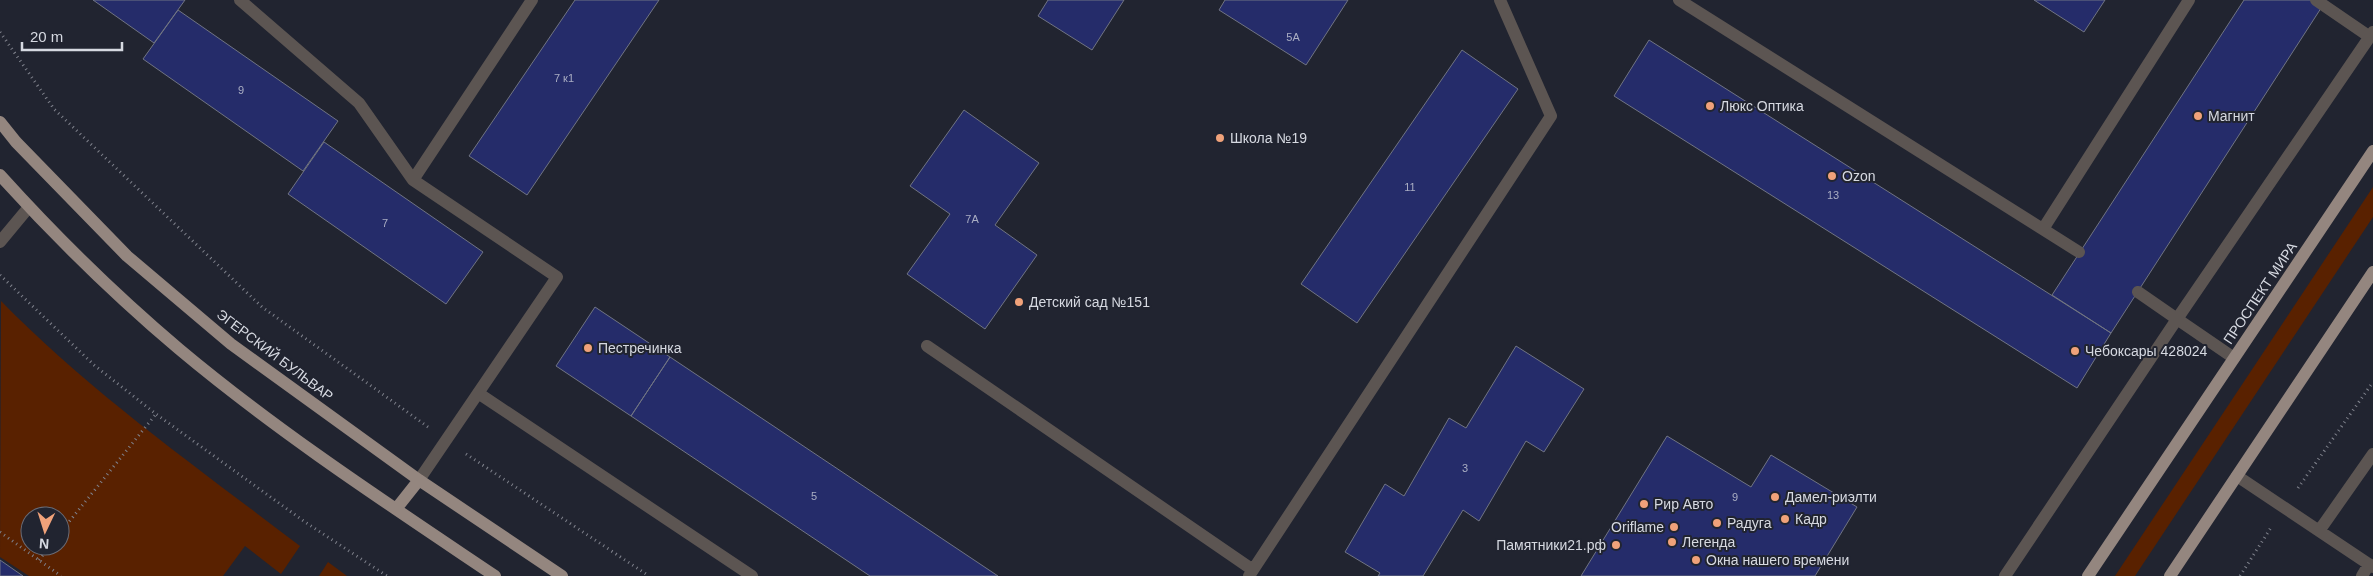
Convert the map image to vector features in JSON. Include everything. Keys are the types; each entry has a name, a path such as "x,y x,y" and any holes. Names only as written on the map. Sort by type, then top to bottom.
{"main road":[{"name":"ЭГЕРСКИЙ БУЛЬВАР","path":"0,122 16,142 127,256 231,344 419,480 562,576"},
{"name":"ПРОСПЕКТ МИРА","path":"2088,576 2373,150"},
{"path":"0,174 29,207 106,285 180,350 279,427 495,576"},
{"path":"2170,576 2373,272"},
{"path":"396,509 419,480"}],"lane":[{"path":"240,0 358,103 414,180 557,278 419,480"},
{"path":"414,180 532,0"},
{"path":"927,346 1251,573 1551,116 1500,0"},
{"path":"1679,0 2079,252"},
{"path":"2043,229 2189,0"},
{"path":"2005,576 2176,319 2371,35 2316,0"},
{"path":"0,242 29,207"},
{"path":"2138,292 2234,358"},
{"path":"478,393 752,576"},
{"path":"2319,531 2373,454"},
{"path":"2237,476 2371,566 2362,576"}],"path":[{"path":"0,32 54,109 262,308 431,429"},
{"path":"0,275 94,365 156,414 305,522 386,576"},
{"path":"2240,576 2284,508 2373,382"},
{"path":"70,522 156,414"},
{"path":"462,452 649,576"},
{"path":"0,532 61,576"},
{"path":"39,560 42,556"}],"shaded area":[{"path":"2373,187 2373,217 2135,576 2115,576"},
{"path":"1,301 71,367 108,398 300,546 281,574 245,546 223,576 29,576 0,557"},
{"path":"328,562 347,576 319,576"}],"building":[{"path":"93,0 185,0 154,43"},
{"path":"575,0 659,0 527,195 469,156"},
{"path":"1048,0 1124,0 1092,50 1038,16"},
{"path":"1225,0 1348,0 1306,65 1219,10"},
{"path":"2034,0 2105,0 2084,32"},
{"path":"2244,0 2322,0 2325,2 2111,333 2052,295"},
{"path":"178,10 338,121 303,171 143,59"},
{"path":"1649,40 2111,333 2077,388 1614,96"},
{"path":"1462,50 1518,89 1357,323 1301,284"},
{"path":"964,110 1039,163 995,225 1037,255 985,329 907,274 950,214 910,186"},
{"path":"324,142 483,252 446,304 288,194"},
{"path":"595,307 670,357 631,416 556,366"},
{"path":"1516,346 1584,389 1544,452 1526,441 1479,521 1463,510 1423,576 1378,576 1380,573 1345,552 1385,484 1404,496 1449,418 1466,428"},
{"path":"670,357 998,576 870,576 631,416"},
{"path":"1667,436 1751,487 1771,455 1857,507 1815,576 1581,576"},
{"path":"0,560 23,576 0,576"}],"place":[{"name":"Люкс Оптика","path":"1710,106"},
{"name":"Магнит","path":"2198,116"},
{"name":"Школа №19","path":"1220,138"},
{"name":"Ozon","path":"1832,176"},
{"name":"Детский сад №151","path":"1019,302"},
{"name":"Пестречинка","path":"588,348"},
{"name":"Чебоксары 428024","path":"2075,351"},
{"name":"Дамел-риэлти","path":"1775,497"},
{"name":"Рир Авто","path":"1644,504"},
{"name":"Кадр","path":"1785,519"},
{"name":"Радуга","path":"1717,523"},
{"name":"Oriflame","path":"1674,527"},
{"name":"Легенда","path":"1672,542"},
{"name":"Памятники21.рф","path":"1616,545"},
{"name":"Окна нашего времени","path":"1696,560"}]}
